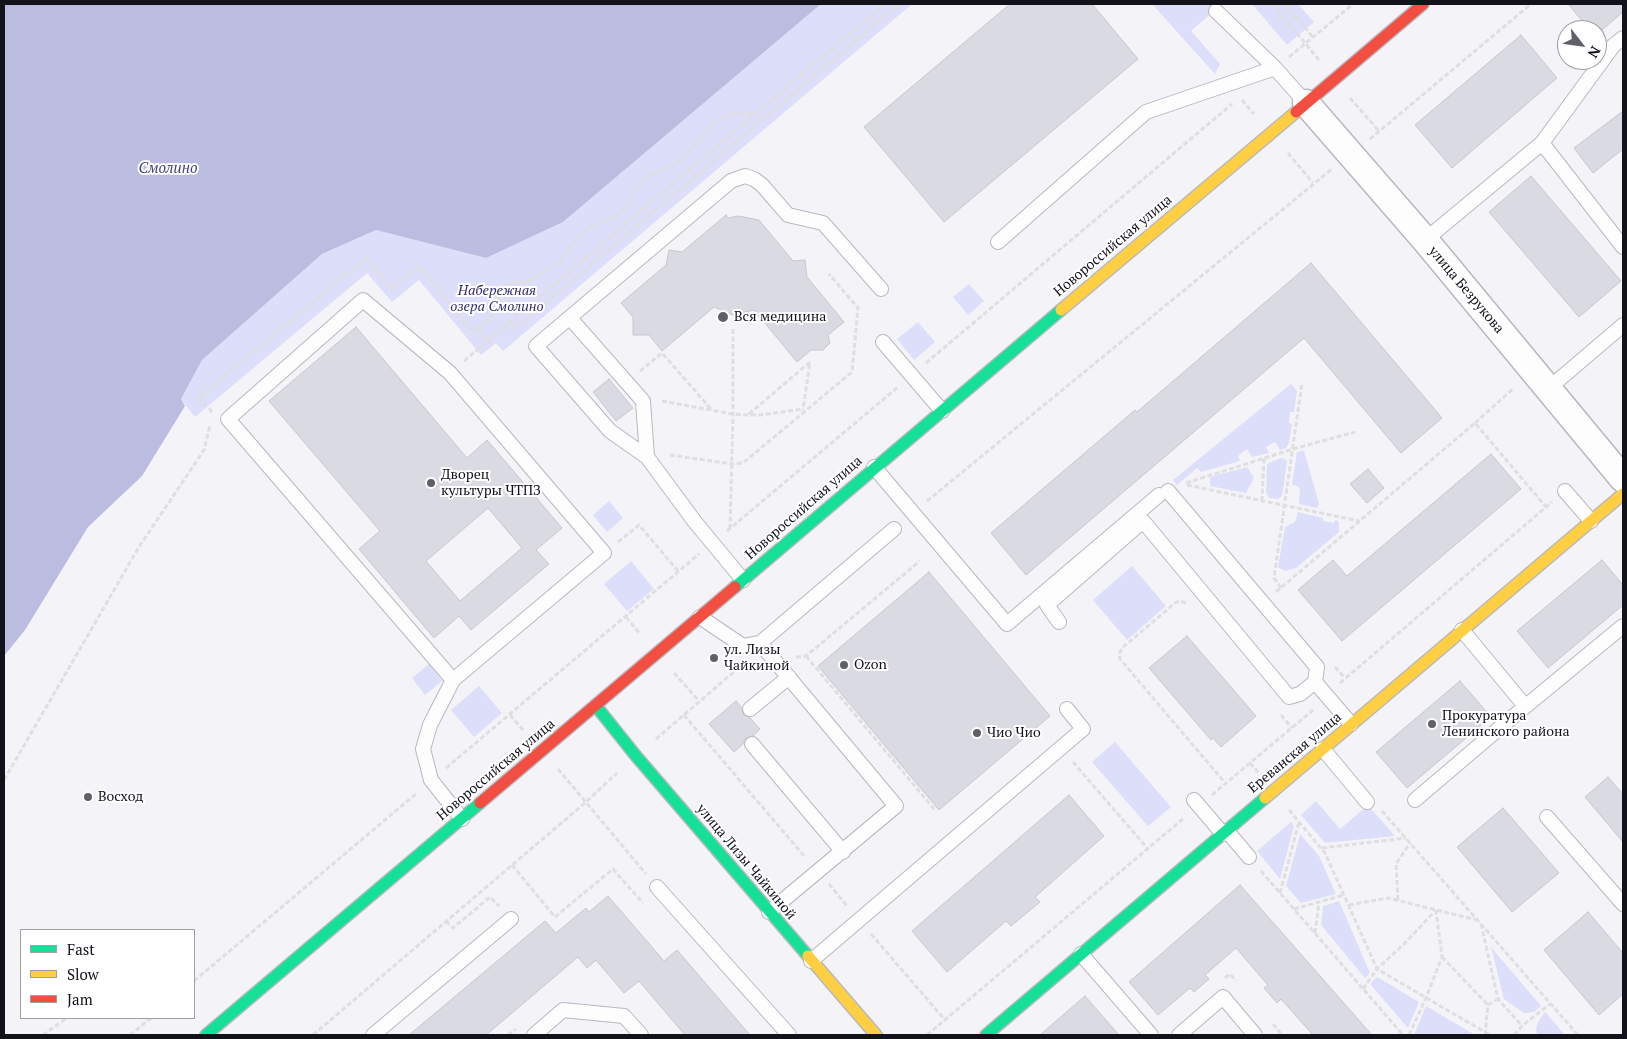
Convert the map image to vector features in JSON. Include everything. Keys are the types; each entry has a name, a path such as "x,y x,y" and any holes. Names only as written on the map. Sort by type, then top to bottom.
{"main road":[{"name":"Новороссийская улица","path":"206,1035 596,706 874,467 1423,4"},
{"name":"Ереванская улица","path":"986,1035 1623,494"},
{"name":"улица Лизы Чайкиной","path":"596,706 636,756 811,962 876,1035"}],"street":[{"name":"улица Безрукова","path":"1306,103 1425,240 1623,479"}],"lane":[{"path":"1216,11 1275,68 1306,103"},
{"path":"1425,240 1542,143 1613,46 1623,38"},
{"path":"998,242 1146,112 1275,68"},
{"path":"1542,143 1623,247"},
{"path":"743,580 647,457 610,431 536,346 731,181 744,176 754,179 762,185 788,216 823,223 881,290"},
{"path":"453,680 228,419 362,300 450,373 604,553 453,680 430,726 423,750 431,780 462,819"},
{"path":"570,318 642,401 647,457"},
{"path":"1548,389 1623,325"},
{"path":"883,342 942,411"},
{"path":"874,467 1007,624 1164,493 1317,667 1315,682 1300,694 1289,697 1144,521 1047,605 1059,622"},
{"path":"1565,491 1591,521"},
{"path":"700,617 743,646 760,643 894,528"},
{"path":"1415,800 1525,706 1623,626"},
{"path":"1462,630 1525,706"},
{"path":"760,643 896,806 769,912"},
{"path":"750,709 789,677"},
{"path":"1315,682 1351,724"},
{"path":"811,962 1083,729 1067,709"},
{"path":"752,744 843,852"},
{"path":"1323,749 1367,802"},
{"path":"1197,803 1249,857"},
{"path":"1547,817 1623,904"},
{"path":"656,886 789,1035"},
{"path":"373,1035 512,919"},
{"path":"1081,954 1151,1035"},
{"path":"1179,1035 1223,997 1255,1035"},
{"path":"534,1035 563,1010 624,1016 640,1035"}],"path":[{"path":"450,373 885,4"},
{"path":"510,322 516,328 899,4"},
{"path":"1285,4 1313,37"},
{"path":"1275,68 1353,4"},
{"path":"913,513 1313,183 1352,154 1531,4"},
{"path":"195,980 1232,104"},
{"path":"213,413 199,398 366,258 392,289 419,266 473,332 531,280 560,260 589,227 614,217 625,208 641,183 650,175 674,165 692,150 712,123 733,114 756,113"},
{"path":"662,454 732,464 743,463 804,410 852,372 858,308 829,274"},
{"path":"499,310 499,286 531,280"},
{"path":"730,529 733,414 732,327"},
{"path":"478,328 488,341"},
{"path":"639,372 662,352 712,410"},
{"path":"749,415 810,362 804,410"},
{"path":"634,365 645,378"},
{"path":"1281,588 1274,578 1302,383"},
{"path":"1274,594 1514,388"},
{"path":"656,400 733,414 760,415 804,410"},
{"path":"4,780 139,547 204,450 210,422"},
{"path":"1475,423 1546,507"},
{"path":"1355,432 1293,449 1184,484 1359,521"},
{"path":"1262,501 1264,458"},
{"path":"928,1035 1148,849 1197,803 1226,784 1328,698 1345,678 1565,491"},
{"path":"604,553 639,525 678,571"},
{"path":"313,1035 586,802 636,756 736,670 806,656 920,561"},
{"path":"1187,603 1180,601 1175,603 1122,648 1119,654 1120,659 1226,784"},
{"path":"806,656 934,809"},
{"path":"1333,664 1345,678"},
{"path":"1280,713 1292,728"},
{"path":"510,714 656,886 646,907 613,869 555,917 512,865"},
{"path":"1061,748 1148,849"},
{"path":"1250,763 1326,853 1377,969 1485,1034 1490,1035"},
{"path":"1367,802 1376,804 1578,1035"},
{"path":"1280,893 1299,822"},
{"path":"1322,848 1406,838"},
{"path":"1398,900 1396,864 1410,843"},
{"path":"1249,857 1403,1035"},
{"path":"1294,909 1344,895"},
{"path":"446,921 453,928 490,897 512,919"},
{"path":"1348,905 1388,898 1479,922"},
{"path":"1315,933 1319,902"},
{"path":"1409,1035 1442,957 1436,910"},
{"path":"1363,989 1377,969 1436,910"},
{"path":"1479,922 1498,999 1522,1026"},
{"path":"1442,957 1488,1005 1485,1034"},
{"path":"1488,1005 1498,999"},
{"path":"1514,1035 1522,1026 1550,1004"},
{"path":"43,1035 65,1019"},
{"path":"130,1035 150,1019"}],"green space":[{"name":"Набережная озера Смолино","path":"821,4 912,4 503,351 496,343 481,355 419,280 392,302 367,273 195,417 181,399 202,360 322,254 376,230 486,258 563,222"},
{"path":"1152,4 1222,4 1191,31 1220,64 1215,74"},
{"path":"1252,4 1298,4 1314,22 1287,45"},
{"path":"969,284 984,301 968,315 953,297"},
{"path":"918,322 935,342 914,360 897,339"},
{"path":"1291,384 1297,391 1294,412 1290,412 1289,423 1292,424 1289,443 1286,448 1280,450 1275,442 1266,447 1269,453 1252,457 1247,449 1238,456 1240,461 1201,472 1197,468 1177,485 1173,480"},
{"path":"1304,451 1319,504 1317,508 1299,504 1300,489 1298,486 1292,485 1297,452"},
{"path":"1281,458 1287,462 1282,496 1278,499 1269,498 1266,493 1267,464"},
{"path":"1247,467 1254,478 1246,493 1210,486 1210,477"},
{"path":"609,501 623,518 607,532 593,515"},
{"path":"1298,512 1323,518 1323,521 1334,523 1335,520 1338,521 1339,532 1296,568 1285,571 1278,567 1285,527 1295,522"},
{"path":"631,561 654,589 627,611 604,584"},
{"path":"1132,566 1166,606 1127,640 1093,600"},
{"path":"429,664 442,681 425,695 412,678"},
{"path":"479,686 502,713 474,737 451,710"},
{"path":"1115,742 1171,807 1148,826 1092,762"},
{"path":"1316,801 1340,829 1368,805 1395,836 1325,843 1301,815"},
{"path":"1291,822 1294,826 1280,879 1257,851"},
{"path":"1300,834 1319,856 1336,894 1301,903 1286,886"},
{"path":"1339,901 1370,973 1365,978 1321,925 1323,906"},
{"path":"1491,947 1541,1006 1534,1012 1524,1013 1504,999"},
{"path":"1377,977 1419,1002 1408,1028 1370,984"},
{"path":"1426,1006 1475,1035 1414,1035"},
{"path":"1545,1012 1565,1035 1537,1035 1538,1022"}],"water":[{"name":"Смолино","path":"4,4 821,4 563,222 486,258 376,230 322,254 202,360 181,399 185,406 142,476 88,527 25,630 4,656"}],"building":[{"path":"1010,4 1092,4 1138,59 944,222 864,127"},
{"path":"1568,4 1623,4 1623,12 1607,26 1607,20 1582,20"},
{"path":"1521,35 1557,78 1452,168 1415,125"},
{"path":"1623,111 1623,149 1593,173 1574,148"},
{"path":"1531,176 1621,281 1579,317 1489,212"},
{"path":"726,215 728,218 738,216 759,220 793,261 805,260 807,277 844,322 828,335 830,343 823,350 811,350 797,362 754,310 733,315 714,307 662,351 649,335 633,335 633,317 621,303 666,265 669,250 682,252"},
{"path":"1311,263 1442,418 1401,453 1304,338 1026,575 991,533 1135,410 1137,412"},
{"name":"Дворец культуры ЧТПЗ","path":"356,327 467,458 487,440 562,528 536,550 549,564 471,630 459,616 434,638 359,549 380,531 269,401","holes":["488,508 522,548 460,601 426,561"]},
{"path":"609,379 633,408 616,421 593,392"},
{"path":"1491,454 1521,489 1342,641 1298,590 1333,560 1347,576"},
{"path":"1368,469 1384,488 1367,503 1350,484"},
{"path":"1602,560 1623,585 1623,605 1548,668 1517,631"},
{"path":"929,572 1050,716 939,810 818,666"},
{"path":"1187,636 1256,716 1221,747 1213,738 1211,740 1149,668"},
{"path":"1460,681 1491,717 1407,788 1376,752"},
{"path":"736,701 742,708 744,715 750,718 760,729 753,736 746,738 743,744 734,752 709,724"},
{"path":"1608,777 1623,794 1623,842 1585,797"},
{"path":"1069,795 1104,836 1035,897 1040,902 1011,926 1006,921 947,972 912,931"},
{"path":"1503,808 1559,873 1512,912 1457,847"},
{"path":"1240,885 1372,1035 1313,1035 1281,999 1277,1003 1264,988 1268,985 1236,948 1205,975 1209,979 1194,992 1190,988 1158,1015 1129,982"},
{"path":"608,896 664,961 677,950 750,1035 685,1035 639,981 624,993 596,960 587,968 578,957 486,1035 409,1035 545,921 556,933 586,908 589,912"},
{"path":"1588,912 1623,953 1623,994 1599,1015 1544,950"},
{"path":"1085,996 1119,1035 1040,1035"}],"traffic: fast":[{"path":"735,587 1061,310"},
{"path":"596,706 636,756 808,956"},
{"path":"986,1035 1265,798"},
{"path":"206,1035 480,803"}],"traffic: slow":[{"path":"1061,310 1296,112"},
{"path":"1265,798 1623,494"},
{"path":"808,956 876,1035"}],"traffic: jam":[{"path":"1296,112 1423,4"},
{"path":"480,803 735,587"}],"place":[{"name":"Вся медицина","path":"723,317"},
{"name":"Дворец культуры ЧТПЗ","path":"431,483"},
{"name":"ул. Лизы Чайкиной","path":"714,658"},
{"name":"Ozon","path":"844,665"},
{"name":"Прокуратура Ленинского района","path":"1432,724"},
{"name":"Чио Чио","path":"977,733"},
{"name":"Восход","path":"88,797"}]}
